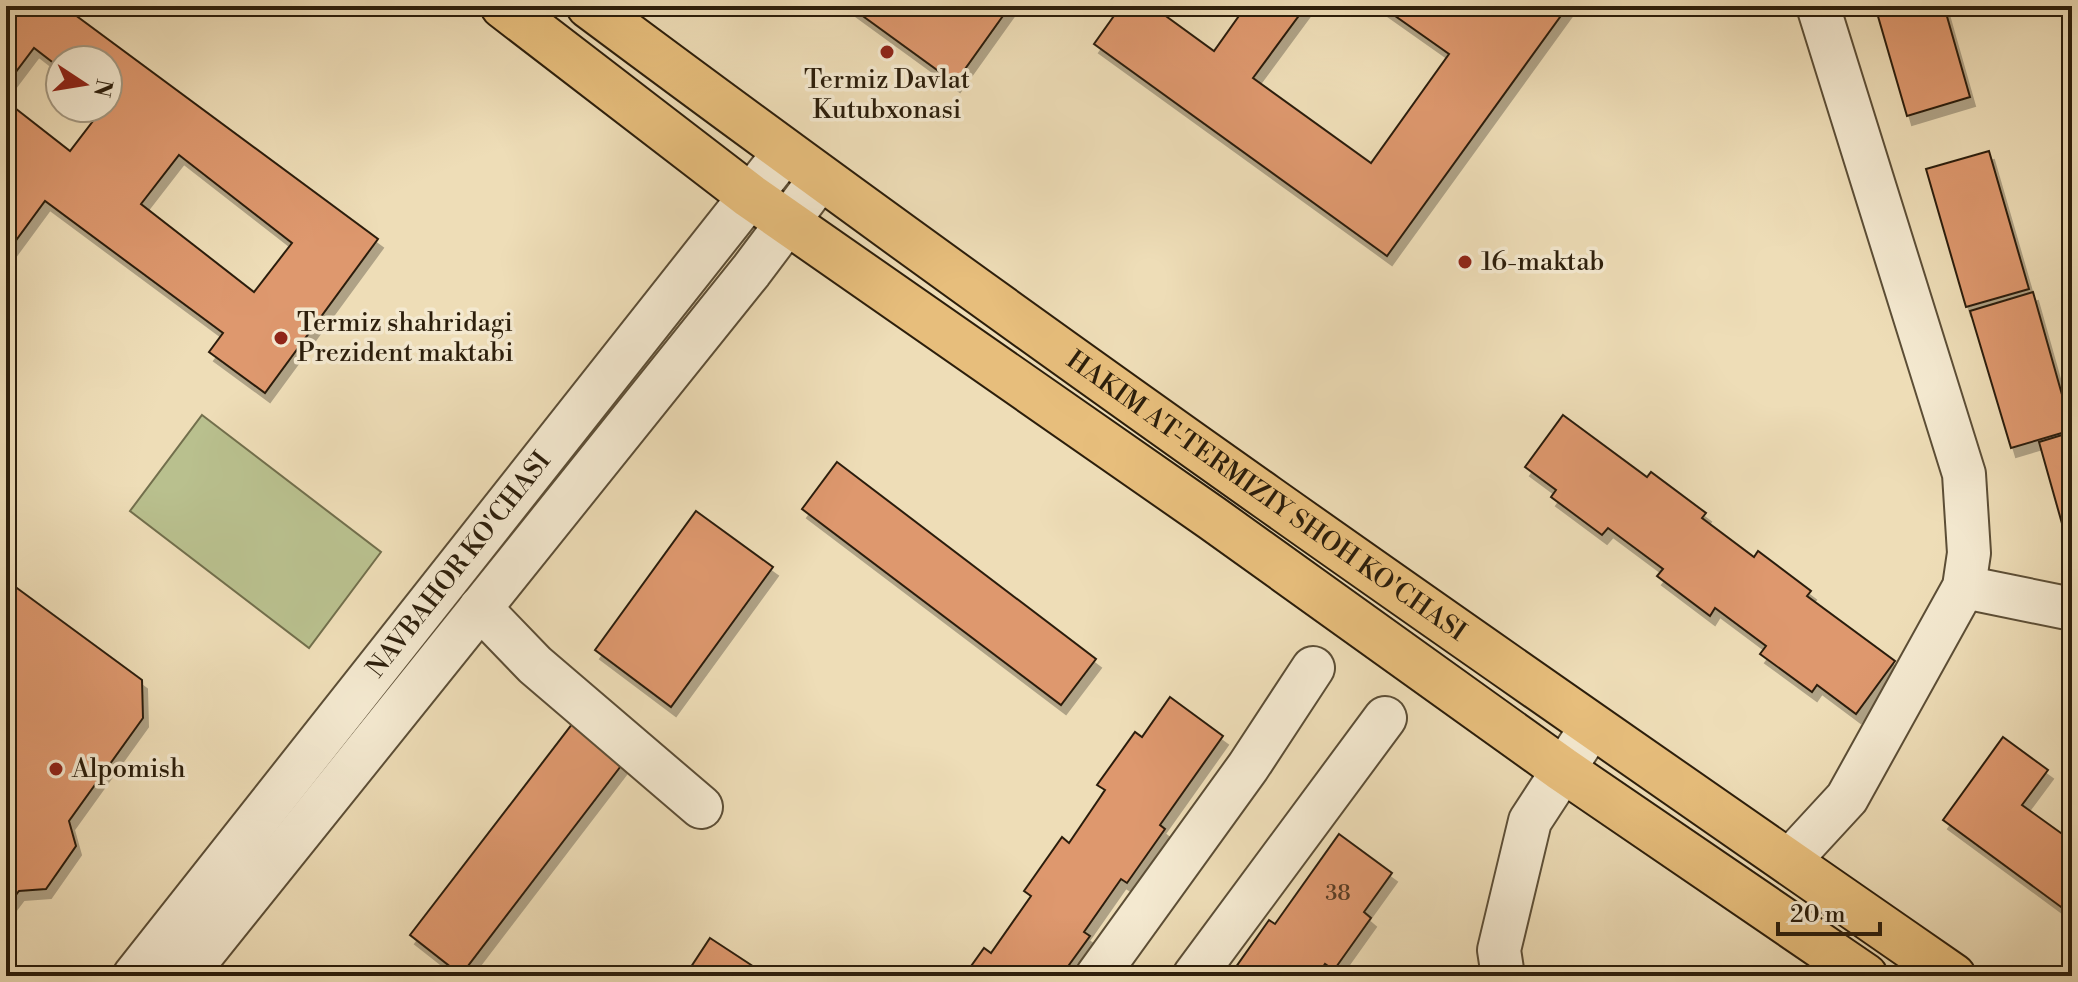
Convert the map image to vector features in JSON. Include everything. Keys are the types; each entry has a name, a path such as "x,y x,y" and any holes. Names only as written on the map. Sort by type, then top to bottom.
{"main road":[{"name":"HAKIM AT-TERMIZIY SHOH KO'CHASI","path":"503,6 750,196 1212,518 1562,769 1865,976"},
{"name":"HAKIM AT-TERMIZIY SHOH KO'CHASI","path":"589,6 820,179 1592,726 1953,976"}],"street":[{"path":"1788,862 1847,798 1964,587 1969,553 1964,474 1818,6"},
{"name":"NAVBAHOR KO'CHASI","path":"134,976 785,152"},
{"name":"NAVBAHOR KO'CHASI","path":"185,976 820,179"},
{"path":"1964,587 2072,609"},
{"path":"480,608 535,665 701,807"},
{"path":"1097,976 1248,767 1313,668"},
{"path":"1194,976 1385,718"},
{"path":"1503,976 1499,950 1530,821 1592,726"}],"green space":[{"path":"202,415 381,552 309,648 130,511"}],"building":[{"path":"6,6 63,6 114,44 44,44 44,56 34,48 6,85"},
{"path":"849,6 1010,6 955,83"},
{"path":"1121,6 1152,6 1214,51 1246,6 1306,6 1253,78 1371,163 1449,54 1381,6 1470,6 1477,12 1481,6 1568,6 1387,256 1094,44"},
{"path":"1875,6 1944,6 1970,97 1907,116"},
{"path":"124,51 378,239 265,393 209,352 223,333 45,201 6,254 6,101 70,151 91,124 124,124","holes":["179,155 292,243 254,292 141,204"]},
{"path":"1989,151 2029,289 1966,307 1926,169"},
{"path":"2033,292 2072,430 2011,448 1970,311"},
{"path":"1563,415 1647,477 1651,472 1706,513 1702,518 1754,557 1758,551 1811,591 1807,596 1895,661 1856,714 1817,685 1812,692 1760,654 1766,646 1715,608 1710,616 1657,576 1663,569 1608,528 1602,535 1551,497 1556,490 1525,467"},
{"path":"2072,432 2072,559 2039,442"},
{"path":"837,462 1096,659 1061,705 802,509"},
{"path":"696,511 773,567 671,707 595,650"},
{"name":"Alpomish","path":"6,580 142,680 143,718 69,821 76,846 46,889 19,891 6,908"},
{"path":"1170,697 1223,736 1160,825 1165,829 1127,883 1121,879 1084,932 1090,936 1061,976 964,976 984,948 991,953 1031,896 1024,891 1062,837 1069,843 1105,790 1097,785 1135,732 1142,737"},
{"path":"576,719 627,758 461,975 410,935"},
{"path":"2003,737 2048,770 2022,805 2072,841 2072,915 1943,820"},
{"path":"1339,834 1392,873 1364,912 1371,918 1334,970 1325,964 1317,976 1233,976 1231,974 1269,920 1275,924"},
{"path":"710,938 768,976 685,976"}],"place":[{"name":"Termiz Davlat Kutubxonasi","path":"887,52"},
{"name":"16-maktab","path":"1465,262"},
{"name":"Termiz shahridagi Prezident maktabi","path":"281,338"},
{"name":"Alpomish","path":"56,769"}]}
